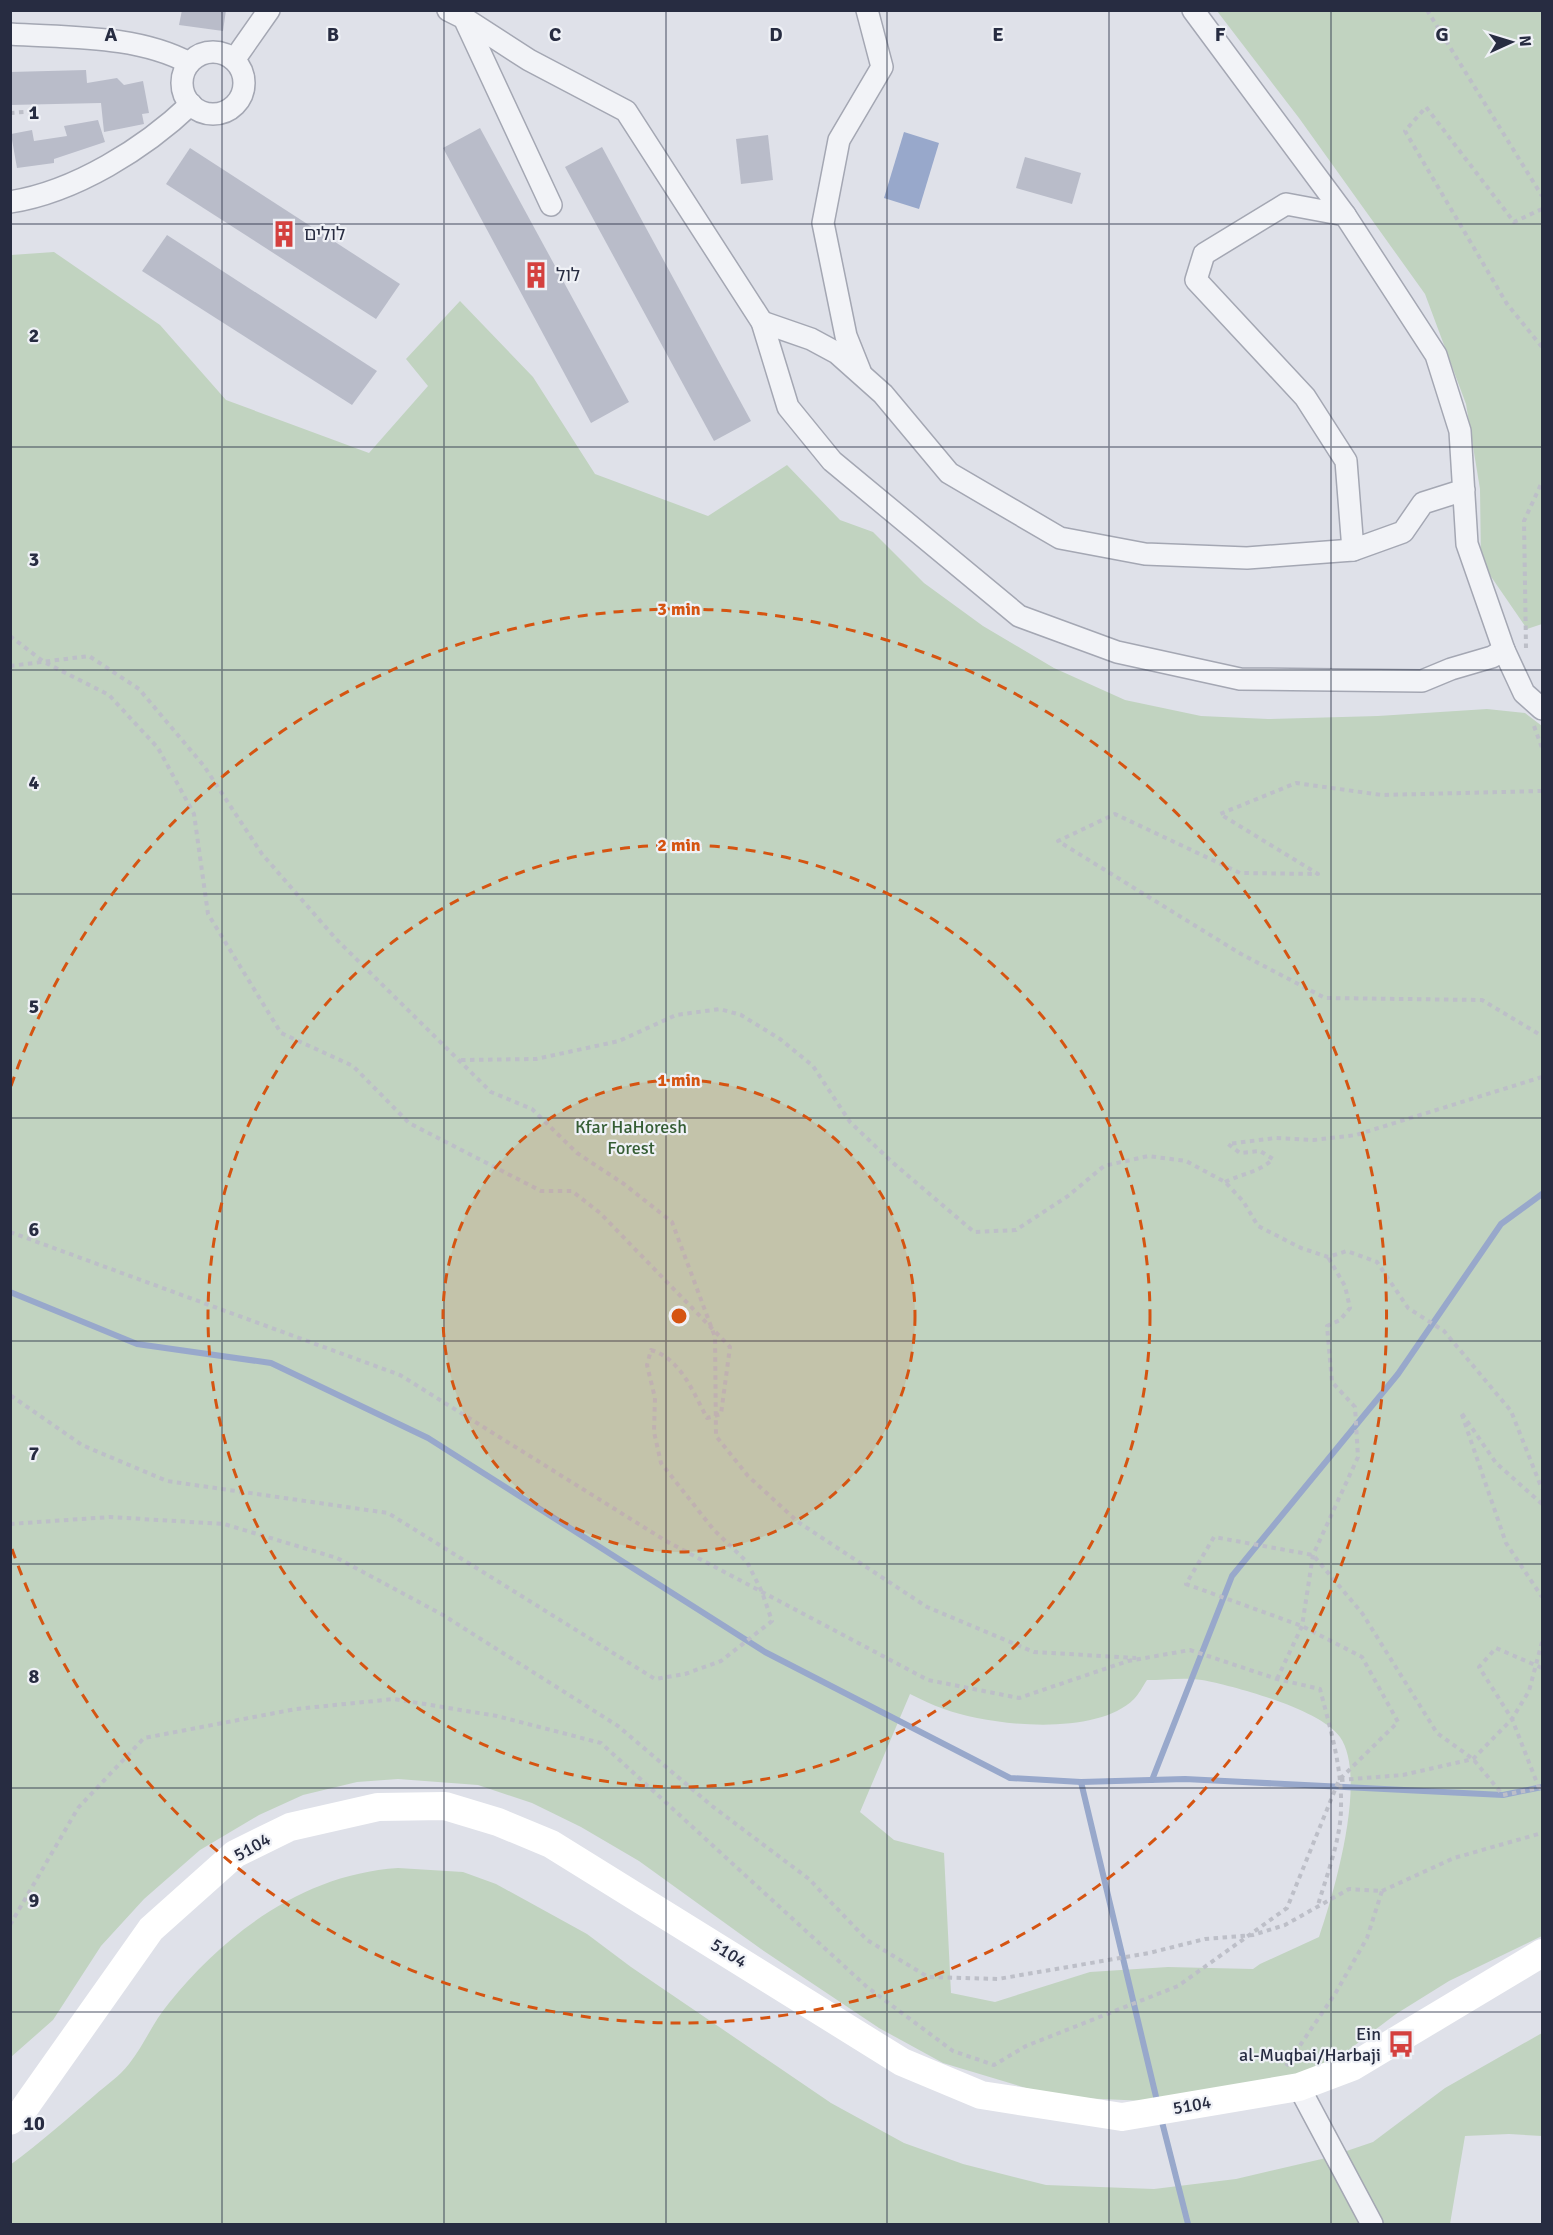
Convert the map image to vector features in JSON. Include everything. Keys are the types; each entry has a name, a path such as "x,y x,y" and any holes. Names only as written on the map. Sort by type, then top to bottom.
{"street":[{"path":"234,60 269,10"},
{"path":"862,376 846,336 823,223 839,140 882,67 867,10"},
{"path":"1193,10 1345,215 1436,355 1460,431 1467,544 1504,650 1524,693 1542,709"},
{"path":"456,14 551,205"},
{"path":"456,14 528,60 626,111 762,322 788,407 832,461 1019,616 1117,652 1240,679 1422,681 1451,669 1492,657 1504,650"},
{"path":"10,34 150,47 170,53 189,63"},
{"path":"215,52 234,60 240,67 243,87 235,104 218,113 208,113 191,104 183,88 184,71 189,63 196,57 215,52"},
{"path":"10,202 26,200 68,185 120,158 162,131 191,104"},
{"path":"1345,215 1286,204 1204,254 1196,280 1305,397 1346,461 1353,550"},
{"path":"762,322 811,339 837,353 883,394 949,473 1060,538 1145,554 1247,558 1353,550 1403,532 1423,503 1464,490"},
{"name":"5104","path":"10,2121 21,2113 151,1929 235,1854 290,1827 378,1807 445,1806 498,1822 551,1844 902,2062 981,2095 1122,2117 1299,2087 1352,2067 1542,1953"},
{"path":"1299,2087 1372,2224"}],"path":[{"path":"1427,10 1542,196"},
{"path":"1542,209 1514,222 1426,107 1405,131 1507,304 1542,347"},
{"path":"10,112 35,111"},
{"path":"1526,650 1524,521 1542,482"},
{"path":"10,636 44,662 109,695 158,748 194,814 208,914 281,1033 353,1066 409,1123 488,1166 541,1191 572,1191 600,1213 730,1347 721,1414 707,1418 685,1376 663,1354 651,1350 647,1365 654,1398 654,1432 661,1463 713,1529 747,1562 762,1592 772,1621 721,1661 685,1674 655,1679 388,1513 167,1481 82,1445 10,1395"},
{"path":"10,666 89,656 139,689 204,766 262,854 336,939 491,1092 532,1109 577,1153 624,1184 672,1222 715,1337 716,1436 748,1476 798,1522 927,1607 1034,1652 1145,1658"},
{"path":"1542,790 1382,795 1296,783 1220,814 1318,874 1240,873 1114,814 1058,841 1241,954 1325,998 1482,1000 1542,1035"},
{"path":"461,1060 536,1059 619,1041 676,1015 720,1009 741,1015 780,1039 813,1066 850,1122 892,1162 974,1232 1016,1230 1068,1196 1104,1166 1148,1156 1186,1161 1225,1182 1244,1201 1258,1226 1301,1248 1328,1257 1347,1251 1377,1262 1408,1308 1444,1331 1511,1411 1542,1489"},
{"path":"1225,1182 1240,1174 1263,1169 1273,1159 1260,1151 1240,1153 1228,1144 1253,1139 1314,1140 1356,1135 1542,1077"},
{"path":"10,1232 400,1375 666,1541 928,1680 1019,1698 1128,1661 1190,1650 1277,1679 1320,1689 1338,1761 1341,1808 1331,1858 1317,1905"},
{"path":"1277,1679 1302,1626 1313,1555 1358,1457 1355,1407 1332,1382 1327,1326 1340,1320 1350,1308 1345,1286 1328,1257"},
{"path":"1542,1504 1496,1463 1461,1412 1506,1544 1542,1598"},
{"path":"10,1524 110,1517 224,1524 337,1558 443,1615 618,1726 712,1806 809,1880 867,1940 928,1977 998,1979 1149,1953 1205,1939 1253,1935 1285,1924 1349,1889 1382,1891 1454,1858 1542,1833"},
{"path":"10,1925 78,1808 144,1738 296,1709 394,1699 497,1716 601,1743 867,1987 953,2051 994,2065 1026,2046 1178,1986 1253,1935 1287,1908 1339,1780 1398,1722 1362,1657 1302,1626 1186,1584 1214,1537 1313,1555 1362,1613 1437,1732 1473,1759 1503,1795 1539,1788 1512,1719 1479,1667 1496,1648 1537,1663 1542,1668"},
{"path":"1339,1780 1403,1775 1473,1759 1512,1719 1529,1692 1542,1642"},
{"path":"1299,2087 1285,2064 1335,1994 1367,1938 1382,1891"}],"green space":[{"path":"1217,11 1542,11 1542,624 1527,629 1481,562 1480,489 1466,404 1425,294 1299,118"},
{"name":"Kfar HaHoresh Forest","path":"54,252 160,325 226,400 369,453 428,386 406,359 460,301 533,377 595,474 708,516 787,465 840,520 873,532 924,583 983,626 1054,668 1125,700 1201,716 1268,719 1378,716 1487,709 1525,713 1542,726 1542,1936 1449,1981 1396,2014 1330,2064 1302,2073 1147,2101 1056,2097 943,2063 879,2028 761,1949 639,1861 581,1827 532,1803 478,1785 398,1779 357,1782 303,1795 259,1815 200,1850 144,1899 101,1946 53,2020 11,2057 11,255","holes":["1147,1680 1202,1680 1254,1693 1314,1717 1330,1727 1340,1737 1348,1755 1351,1779 1350,1806 1340,1865 1319,1937 1253,1969 1168,1967 1090,1972 995,2002 951,1993 944,1853 894,1840 860,1812 910,1694 964,1715 988,1720 1042,1725 1095,1719 1117,1711 1134,1699"]},
{"path":"398,1868 463,1872 496,1884 587,1934 631,1967 831,2103 904,2143 963,2164 1046,2185 1154,2189 1236,2179 1326,2158 1373,2142 1445,2088 1542,2033 1542,2136 1509,2134 1465,2136 1450,2224 11,2224 10,2165 43,2140 129,2064 169,2003 216,1953 270,1911 300,1895 331,1882 364,1873"}],"water":[{"path":"904,132 939,143 919,209 884,198"}],"building":[{"path":"182,10 226,10 223,31 179,25"},
{"path":"86,70 87,83 117,78 124,85 143,81 149,113 142,114 144,124 104,132 101,103 10,105 10,72"},
{"path":"98,120 105,142 54,159 54,163 17,168 11,134 32,130 34,141 67,136 64,126"},
{"name":"לול","path":"480,128 629,402 591,423 443,148"},
{"path":"768,135 773,180 741,184 736,139"},
{"name":"לול","path":"602,147 751,421 714,441 565,167"},
{"name":"לולים","path":"190,148 400,284 376,319 166,184"},
{"path":"1025,157 1081,173 1072,204 1016,188"},
{"path":"167,235 377,371 352,405 142,271"}],"waterway":[{"path":"1152,1780 1232,1576 1398,1374 1501,1224 1542,1194"},
{"path":"10,1292 137,1344 271,1363 428,1438 765,1652 1010,1778 1081,1782 1185,1779 1503,1795 1542,1787"},
{"path":"1081,1782 1158,2105"},
{"path":"1161,2118 1188,2224"}],"place":[{"name":"לולים","path":"284,234"},
{"name":"לול","path":"536,275"},
{"name":"Ein al-Muqbai/Harbaji","path":"1401,2044"}]}
